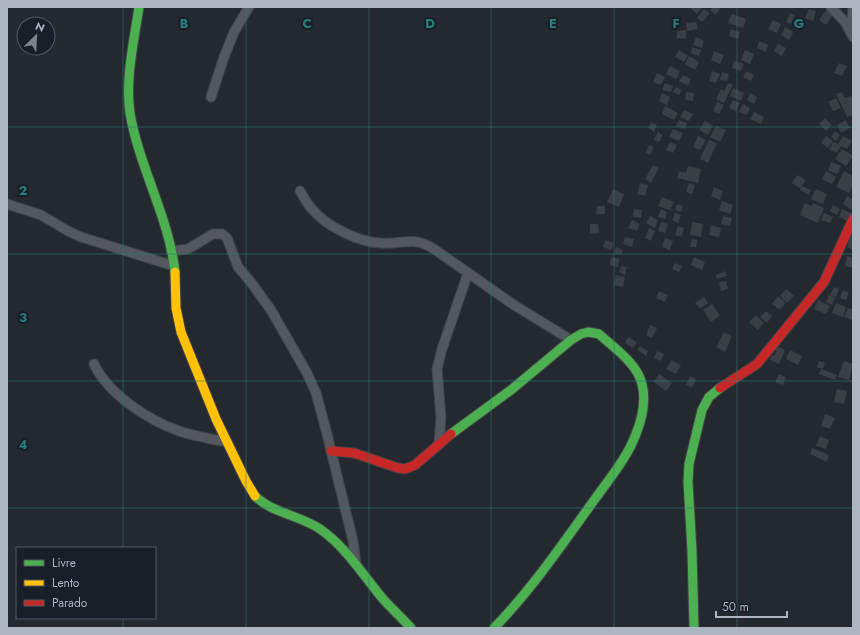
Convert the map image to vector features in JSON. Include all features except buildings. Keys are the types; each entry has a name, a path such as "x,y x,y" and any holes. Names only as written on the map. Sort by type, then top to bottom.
{"street":[{"path":"139,7 131,64 129,92 130,112 134,132 169,241 174,266 176,308 181,332 216,419 246,481 262,503 271,508 298,517 316,526 349,555 384,600 411,628"},
{"path":"211,97 234,32 249,7"},
{"path":"831,7 846,22 853,37"},
{"path":"853,8 853,31"},
{"path":"300,191 307,203 325,222 350,235 380,243 413,241 422,242 514,305 571,340"},
{"path":"7,204 41,215 81,237 174,266"},
{"path":"694,628 688,482 690,464 702,410 709,397 714,392 757,364 824,282 853,219"},
{"path":"171,252 188,248 213,234 222,234 227,238 238,267 271,310 307,373 316,393 353,541 357,564"},
{"path":"439,444 441,418 437,369 442,349 468,273"},
{"path":"330,451 354,453 405,469 415,465 439,444 511,390 571,340 582,333 593,331 599,334 636,368 642,382 642,416 636,436 629,450 613,476 571,534 530,586 494,628"},
{"path":"94,364 97,371 116,392 148,416 180,431 227,442"}],"traffic: fast":[{"path":"139,7 129,73 130,113 140,153 167,232 175,272"},
{"path":"451,434 511,390 571,340 588,332 599,334 624,356 635,369 642,384 644,396 640,422 632,443 623,460 547,565 522,597 494,628"},
{"path":"694,628 688,482 689,464 702,410 709,397 720,388"},
{"path":"255,496 269,506 312,524 329,536 354,562 383,599 411,628"}],"traffic: slow":[{"path":"175,272 176,308 181,332 216,419 246,481 255,496"}],"traffic: jam":[{"path":"720,388 757,364 824,282 853,219"},
{"path":"331,451 354,453 405,469 415,465 451,434"}]}
